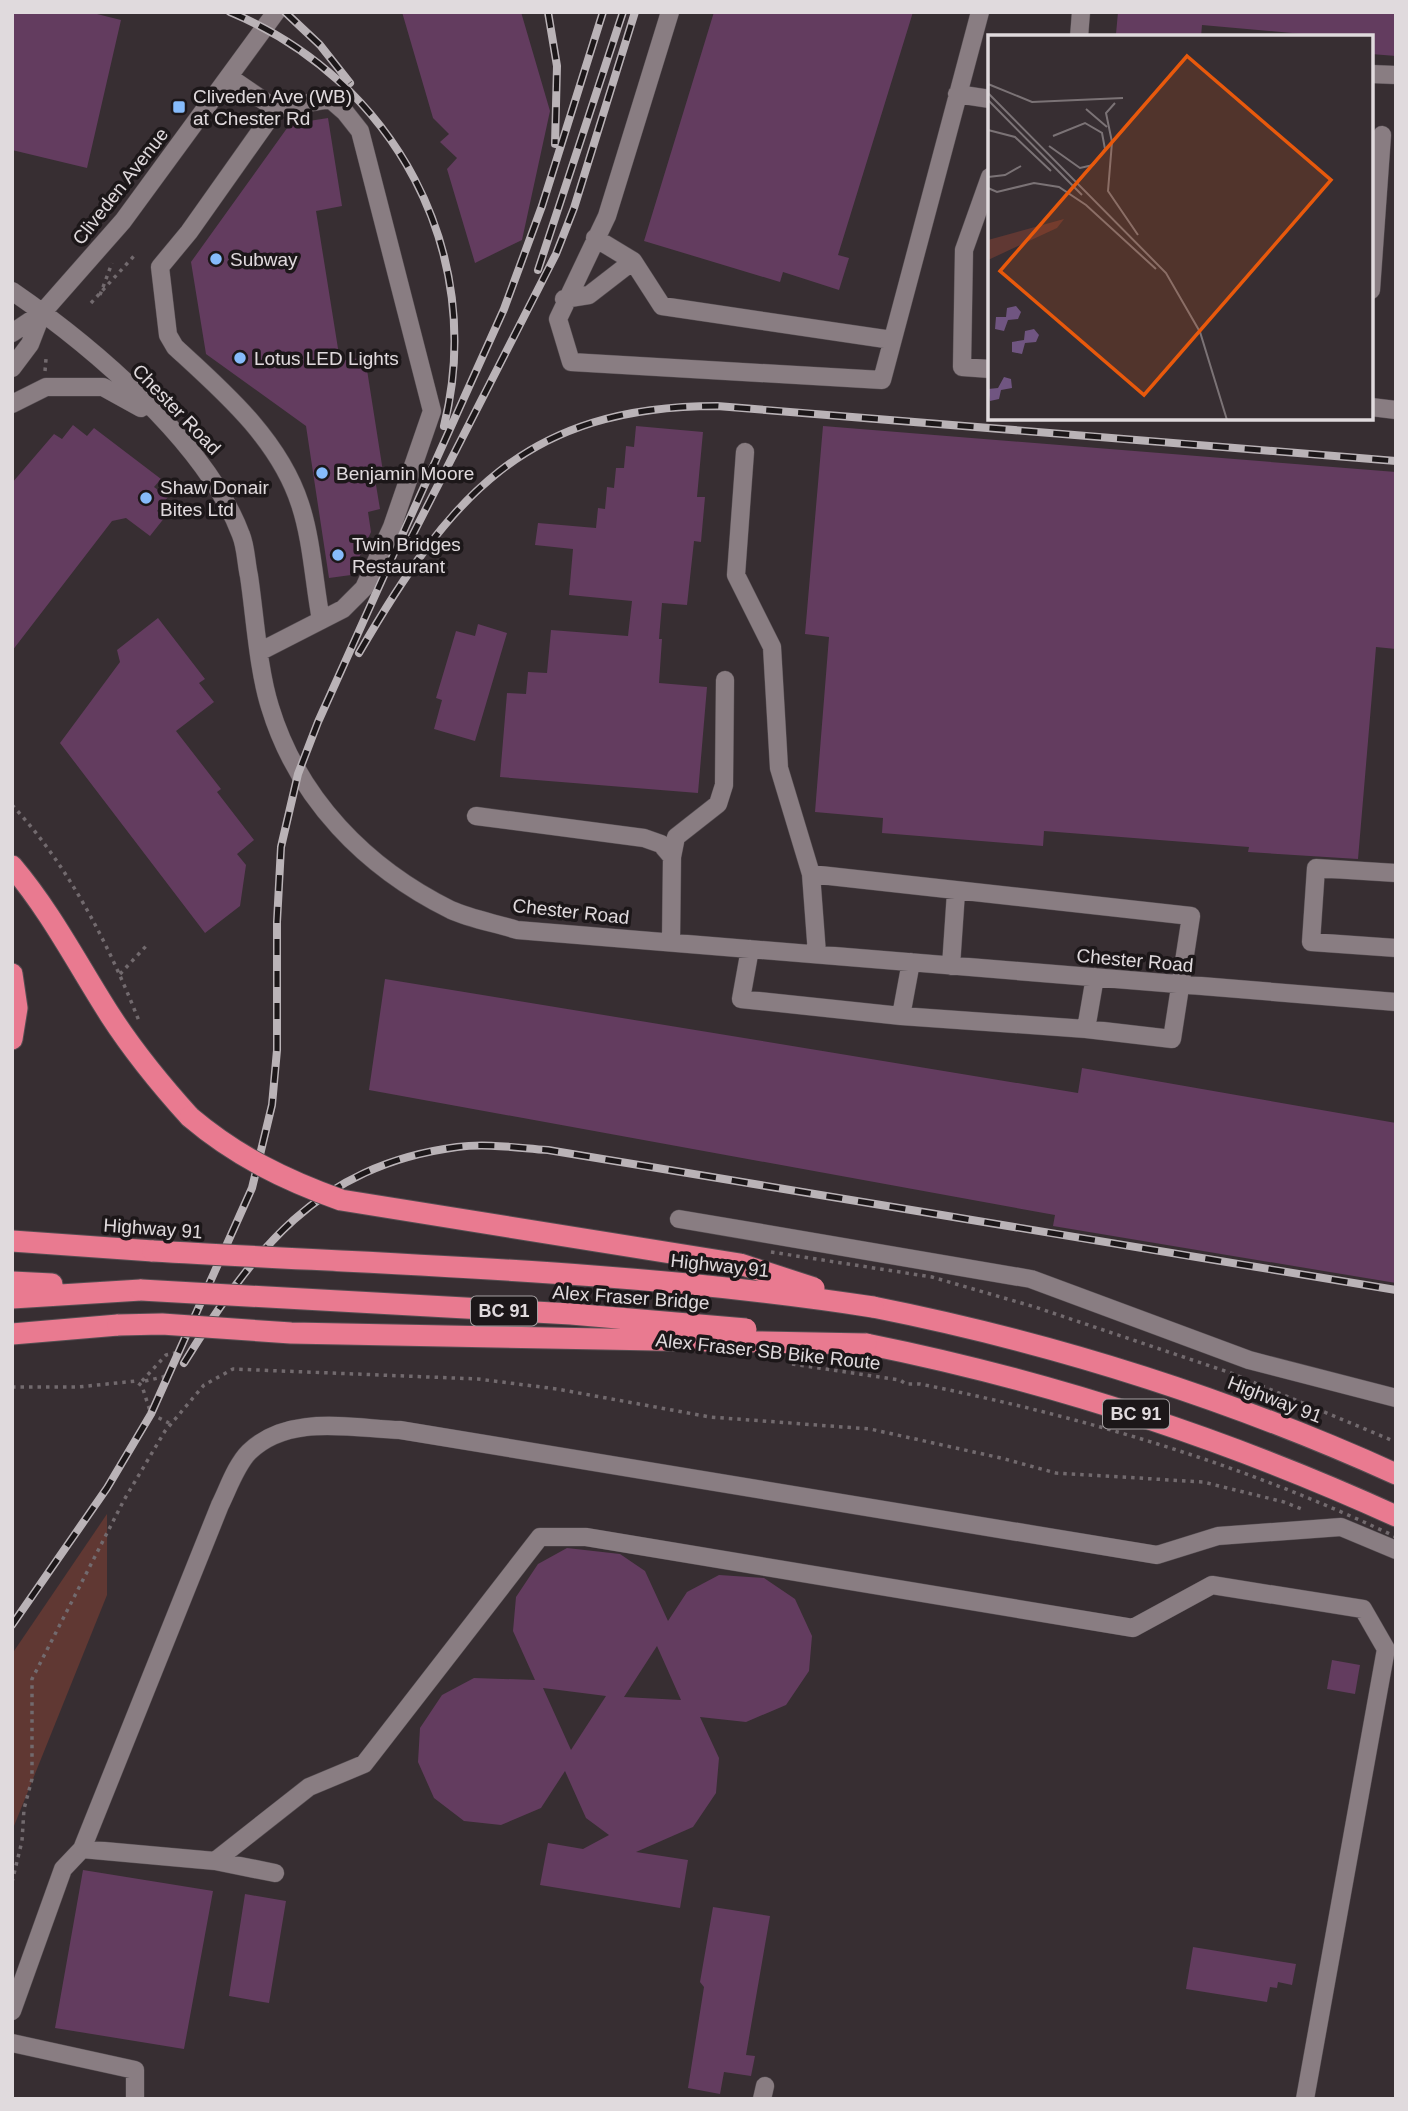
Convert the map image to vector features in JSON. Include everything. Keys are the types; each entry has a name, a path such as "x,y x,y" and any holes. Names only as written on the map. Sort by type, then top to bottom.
{"highway":[{"path":"12,866 36,894 149,1072 190,1117 220,1142 253,1163 295,1184 341,1200 740,1264 873,1307"},
{"path":"12,974 17,1008 12,1039"},
{"name":"Highway 91","path":"12,1241 657,1282 806,1297 873,1307 1008,1336 1148,1377 1287,1427 1396,1474"},
{"name":"BC 91","path":"12,1282 141,1290"},
{"path":"12,1298 141,1290"},
{"name":"Alex Fraser Bridge","path":"141,1290 653,1320 866,1344"},
{"path":"12,1334 162,1324 291,1333 866,1344"},
{"name":"BC 91","path":"866,1344 999,1373 1136,1414 1273,1462 1396,1516"}],"street":[{"name":"Cliveden Avenue","path":"12,332 42,313 123,221 276,12"},
{"path":"670,12 607,216 564,299 558,319 571,362 882,380 979,12"},
{"path":"1079,35 1081,12"},
{"path":"1373,74 1396,75"},
{"path":"229,77 276,109"},
{"path":"957,94 988,99"},
{"path":"261,651 343,609 364,588 392,527 432,411 360,131 330,99 276,109 189,232 160,267 168,335 175,347 252,421 291,482 301,506 321,620"},
{"path":"1373,264 1383,135"},
{"path":"988,183 964,250 962,367 988,369"},
{"path":"595,238 633,261 662,306 892,340"},
{"path":"564,299 589,295 633,261"},
{"name":"Chester Road","path":"12,291 112,372 166,422 211,474 242,536 270,706 312,798 372,862 452,910 516,930 1396,1002"},
{"name":"Cliveden Avenue","path":"12,368 30,344 42,313"},
{"path":"12,404 46,387 103,387 166,422"},
{"path":"1373,407 1396,410"},
{"path":"745,452 736,575 772,647 779,768 811,874 817,954"},
{"path":"671,942 672,857 676,837 718,804 722,796 725,680"},
{"path":"475,817 625,834 661,844 672,857"},
{"path":"1396,873 1317,868 1311,942 1396,947"},
{"path":"750,949 741,999 901,1016 1086,1029 1172,1039 1183,985 1191,916 811,874"},
{"path":"951,966 956,892"},
{"path":"901,1016 911,962"},
{"path":"1086,1029 1095,977"},
{"path":"679,1219 1031,1279 1250,1360 1396,1398"},
{"path":"12,2011 62,1869 82,1849 220,1505 247,1454 267,1438 293,1427 400,1430 1157,1555 1218,1536 1341,1527 1396,1550"},
{"path":"215,1861 309,1787 364,1763 540,1537 586,1537 1133,1628 1212,1585 1363,1609 1386,1649 1305,2099"},
{"path":"82,1849 215,1861 275,1873"},
{"path":"12,2043 135,2070 135,2099"}],"path":[{"path":"91,303 134,256"},
{"path":"99,297 112,261"},
{"path":"42,356 46,359 49,356"},
{"path":"12,805 62,869 120,974 143,1031"},
{"path":"120,974 148,944"},
{"path":"142,1381 166,1355 180,1352"},
{"name":"Alex Fraser SB Bike Route","path":"784,1363 920,1384 1067,1416 1267,1481 1396,1537"},
{"path":"12,1882 22,1842 24,1809 32,1779 32,1679 124,1500 170,1423 204,1385 233,1369 478,1379 557,1389 710,1417 870,1429 1056,1473 1203,1482 1284,1502 1307,1512"},
{"path":"12,1387 78,1387 142,1381 163,1377 172,1371"},
{"path":"136,1381 142,1386 151,1414 163,1423 170,1423"}],"shaded area":[{"path":"107,1514 107,1595 12,1831 12,1654"}],"building":[{"path":"12,12 89,12 121,20 87,168 12,150"},
{"path":"402,12 521,12 550,111 522,240 475,263 447,169 457,158 440,142 449,134 433,118"},
{"path":"714,12 913,12 838,255 849,258 839,290 783,272 780,282 644,241"},
{"path":"1118,12 1396,12 1396,56 1373,54 1373,35 1314,35 1202,25 1201,35 1116,34"},
{"path":"328,118 342,206 316,211 340,361 365,357 384,478 375,479 380,509 368,512 371,532 351,575 329,578 306,426 206,354 191,262 290,124"},
{"path":"73,425 87,436 94,428 161,479 154,487 168,497 157,511 165,517 150,536 126,518 112,521 12,651 12,483 54,434 62,439"},
{"path":"636,426 703,432 697,497 705,497 701,542 694,541 687,605 662,603 659,639 662,639 659,683 707,687 698,793 500,777 507,693 526,694 528,672 547,673 551,630 628,636 632,601 569,595 573,549 535,545 538,523 596,528 598,508 605,509 607,487 614,488 616,468 624,468 626,446 634,447"},
{"path":"823,426 1396,472 1396,649 1376,647 1358,859 1248,852 1249,847 1044,831 1043,846 882,833 883,818 815,812 829,637 805,634"},
{"path":"158,618 205,679 199,683 214,702 176,731 221,789 217,792 254,840 237,854 246,865 240,906 205,933 60,743 120,662 117,650"},
{"path":"478,624 507,633 475,741 434,729 442,700 436,698 456,631 475,636"},
{"path":"385,979 1078,1093 1082,1068 1396,1123 1396,1283 1053,1226 1055,1215 369,1090"},
{"path":"567,1548 620,1554 645,1571 668,1621 687,1592 719,1575 764,1578 795,1599 812,1636 809,1671 786,1705 746,1722 700,1717 719,1758 716,1793 693,1827 636,1852 688,1860 680,1908 540,1885 548,1843 583,1849 609,1835 586,1818 565,1771 541,1808 501,1825 464,1821 434,1798 418,1762 420,1728 442,1695 474,1678 535,1680 513,1631 516,1597 538,1564","holes":["657,1646 681,1700 624,1697","543,1688 606,1696 571,1750"]},
{"path":"1332,1660 1360,1665 1355,1694 1327,1689"},
{"path":"83,1870 213,1891 184,2049 55,2028"},
{"path":"245,1894 286,1901 269,2003 229,1996"},
{"path":"713,1907 770,1916 746,2055 755,2056 751,2076 724,2072 720,2094 688,2088 704,1987 700,1982"},
{"path":"1193,1947 1296,1964 1292,1985 1278,1982 1277,1988 1270,1987 1267,2002 1186,1989"}],"railway":[{"path":"230,12 288,42 339,81 381,127 415,179 438,236 452,297 454,361 444,426"},
{"path":"285,12 320,45 350,83"},
{"path":"548,12 557,66 555,144"},
{"path":"12,1625 107,1488 151,1414 252,1188 272,1105 277,1050 277,922 281,847 298,774 318,722 504,309 542,206 603,12"},
{"path":"538,270 623,12"},
{"path":"411,538 556,254 574,208 635,12"},
{"path":"359,653 426,549 461,507 499,471 543,443 592,423 650,410 717,406 1396,461"},
{"path":"184,1363 236,1284 264,1250 294,1220 327,1194 365,1173 408,1157 468,1146 548,1150 1396,1290"}],"place":[{"name":"Cliveden Ave (WB) at Chester Rd","path":"179,107"},
{"name":"Subway","path":"216,259"},
{"name":"Lotus LED Lights","path":"240,358"},
{"name":"Benjamin Moore","path":"322,473"},
{"name":"Shaw Donair Bites Ltd","path":"146,498"},
{"name":"Twin Bridges Restaurant","path":"338,555"}]}
